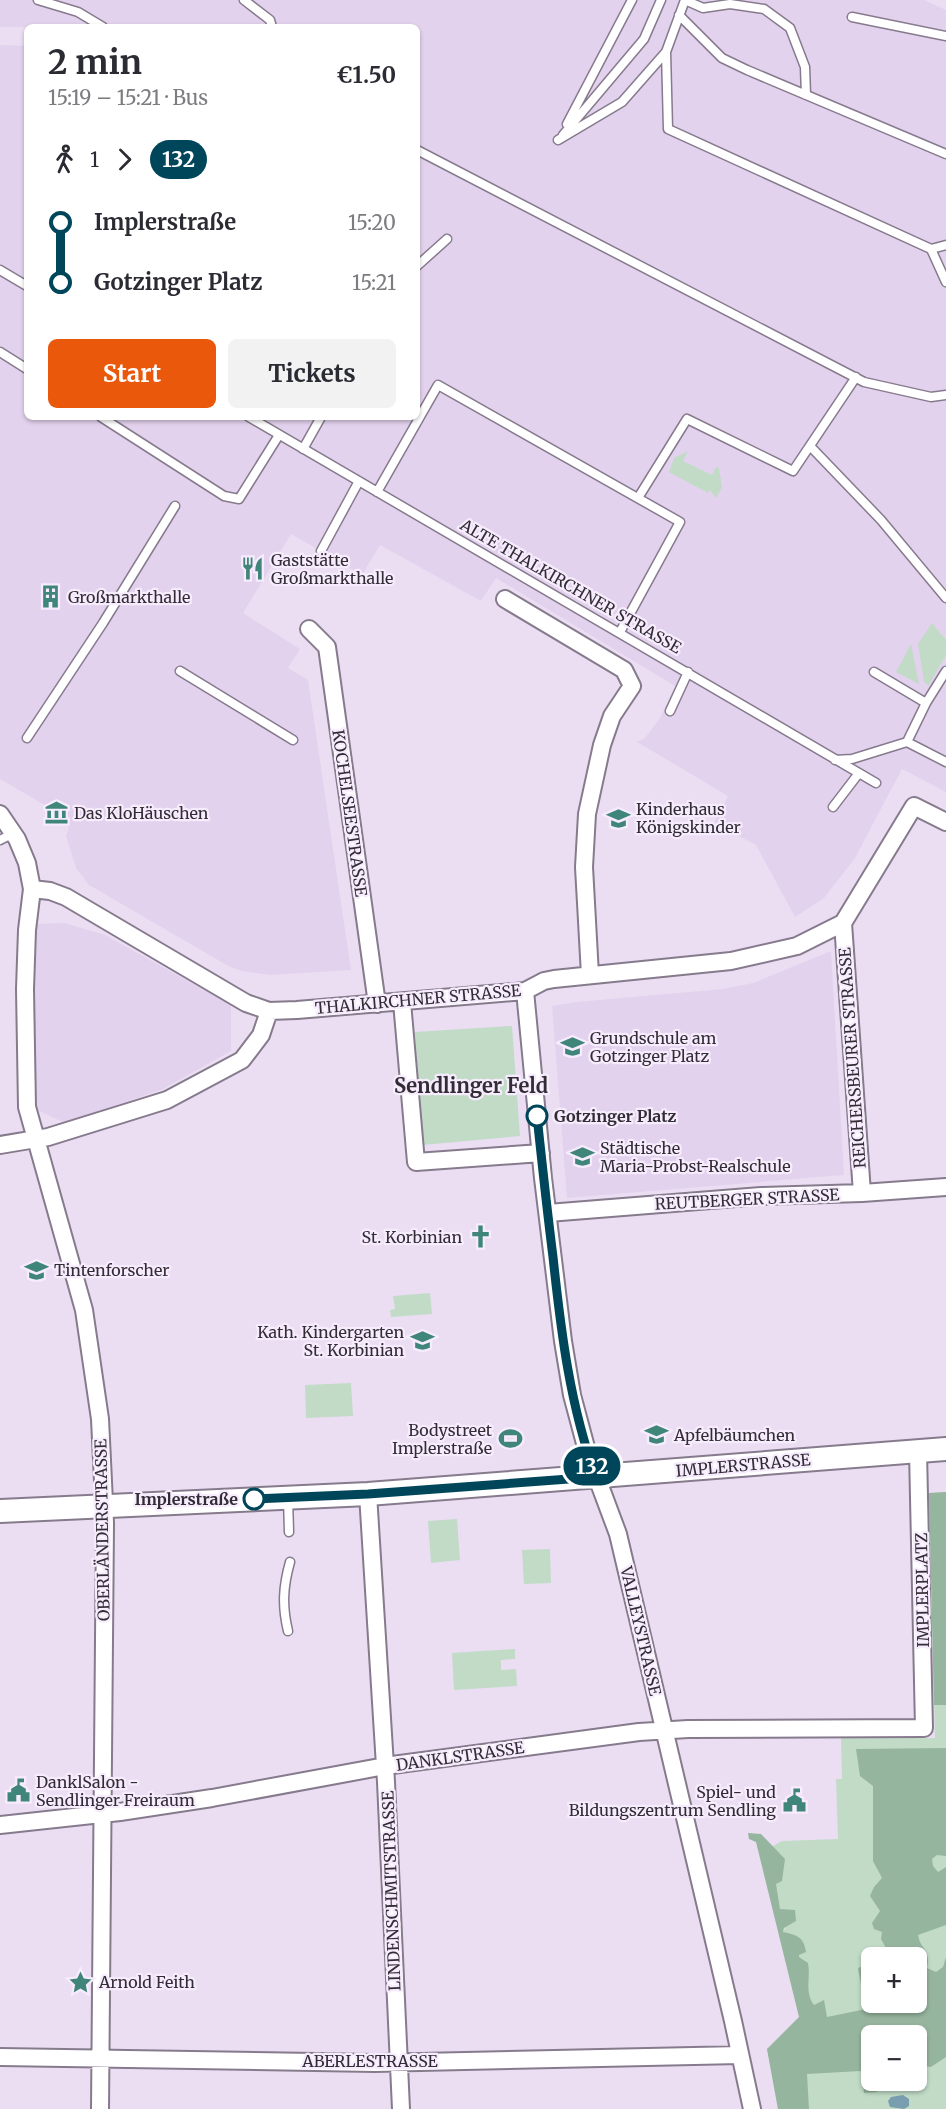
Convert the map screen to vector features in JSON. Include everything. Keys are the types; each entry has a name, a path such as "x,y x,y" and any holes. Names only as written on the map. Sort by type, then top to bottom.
{"main road":[{"name":"IMPLERSTRASSE","path":"0,1511 105,1514 288,1497 368,1494 946,1449"}],"street":[{"path":"505,599 624,670 632,686 612,716 602,745 587,814 584,867 590,975"},
{"name":"KOCHELSEESTRASSE","path":"309,628 327,647 377,1004"},
{"path":"843,923 914,806 946,822"},
{"path":"0,814 7,837 27,863 32,889"},
{"name":"THALKIRCHNER STRASSE","path":"32,889 50,891 66,897 246,1003 269,1011 525,991 544,981 731,961 797,946 843,923"},
{"name":"OBERLÄNDERSTRASSE","path":"32,889 27,930 25,989 27,1107 84,1310 100,1419 105,1514 100,2109"},
{"name":"REICHERSBEURER STRASSE","path":"843,923 862,1193"},
{"path":"402,1002 416,1162 541,1153 525,991"},
{"path":"0,1145 36,1140 166,1100 242,1060 261,1035 269,1011"},
{"name":"VALLEYSTRASSE","path":"541,1153 560,1321 572,1395 581,1433 616,1527 752,2109"},
{"name":"REUTBERGER STRASSE","path":"548,1213 761,1196 862,1193 946,1187"},
{"name":"IMPLERPLATZ","path":"918,1451 924,1728"},
{"name":"LINDENSCHMITSTRASSE","path":"368,1494 385,1766 401,2109"},
{"name":"DANKLSTRASSE","path":"0,1825 102,1814 212,1798 385,1766 663,1730 924,1728"},
{"name":"ABERLESTRASSE","path":"0,2057 399,2062 740,2055"}],"lane":[{"path":"38,0 78,12 98,24"},
{"path":"244,0 270,20 271,24"},
{"path":"558,140 632,0"},
{"path":"558,140 644,39 661,0"},
{"path":"807,96 805,67 789,28 764,9 730,4 703,8 685,0 666,52 668,129 932,249 946,245"},
{"path":"679,15 722,58 946,154"},
{"path":"852,17 946,36"},
{"path":"558,140 622,102 666,52"},
{"path":"420,152 864,382 931,397 946,394"},
{"path":"420,263 447,239"},
{"path":"932,249 946,282"},
{"path":"0,270 24,284"},
{"path":"0,352 24,367"},
{"path":"638,498 687,419 793,471 856,377"},
{"path":"420,417 438,385 680,522 620,632"},
{"path":"106,420 224,496 239,499 279,435"},
{"name":"ALTE THALKIRCHNER STRASSE","path":"254,420 876,783"},
{"path":"303,449 319,420"},
{"path":"378,492 418,420"},
{"path":"810,446 881,520 946,598"},
{"path":"321,551 359,481"},
{"path":"27,738 103,623 175,506"},
{"path":"907,742 926,703 946,670"},
{"path":"180,671 292,740"},
{"path":"670,711 687,672"},
{"path":"874,672 926,703"},
{"path":"835,760 852,759 907,742 946,762"},
{"path":"832,807 859,773"},
{"path":"288,1497 289,1532"},
{"path":"288,1631 283,1611 283,1597 290,1562"}],"shaded area":[{"path":"0,0 924,0 946,10 946,792 902,769 855,858 824,898 795,917 756,845 714,823 728,796 637,742 645,738 660,718 675,686 496,578 481,601 380,545 362,575 291,534 243,613 300,649 288,668 308,680 351,970 270,975 242,971 230,967 89,885 76,868 66,836 69,827 44,813 48,807 0,779 0,45 24,46 24,420 420,420 420,24 24,24 24,27 0,27"},
{"path":"64,923 105,935 231,1005 231,1051 163,1089 65,1123 37,1110 34,1051 36,924"},
{"path":"831,951 844,1175 567,1198 552,1006 723,989 753,983"}],"green space":[{"path":"688,451 683,461 712,475 716,467 719,468 722,487 716,498 710,490 708,493 669,472 674,458"},
{"path":"932,623 946,640 946,655 929,685 924,682 918,644"},
{"path":"911,644 919,684 896,672"},
{"path":"512,1026 520,1136 423,1145 415,1032"},
{"path":"430,1293 432,1314 391,1317 390,1310 395,1309 393,1296"},
{"path":"351,1383 353,1416 306,1418 305,1385"},
{"path":"946,1492 946,2109 778,2109 767,2049 807,2022 783,1932 785,1928 766,1850 782,1841 838,1839 836,1779 842,1779 841,1737 935,1738 929,1493"},
{"path":"946,1492 946,1705 934,1705 929,1493"},
{"path":"457,1519 460,1560 431,1563 428,1521"},
{"path":"550,1549 551,1583 524,1584 522,1550"},
{"path":"515,1649 515,1659 501,1660 501,1670 516,1669 517,1686 454,1690 452,1653"},
{"path":"946,1748 946,1856 937,1855 932,1859 933,1866 938,1872 946,1867 946,1925 918,1935 923,1947 885,1947 881,1939 882,1932 874,1929 872,1923 880,1911 870,1896 882,1878 873,1861 873,1786 860,1776 856,1749"},
{"path":"748,1833 761,1834 785,1859 782,1881 776,1884 780,1909 795,1910 796,1921 784,1928 783,1932 796,1936 804,1943 806,1952 799,1957 808,1963 809,1995 814,2005 824,2000 827,2017 861,2010 861,2013 927,2013 927,1968 936,1972 943,1967 946,1957 946,2057 931,2067 927,2066 927,2025 861,2025 861,2071 807,2074 809,2109 778,2109 767,2049 799,2017 756,1842 749,1839"},
{"path":"861,1967 861,1984 858,1969"}],"water":[{"path":"903,2095 909,2099 909,2106 904,2109 890,2107 888,2101 891,2097"}],"bus line":[{"name":"132","path":"254,1499 368,1494 596,1477 575,1412 566,1359 537,1116"}],"place":[{"name":"Gaststätte Großmarkthalle","path":"253,569"},
{"name":"Großmarkthalle","path":"50,597"},
{"name":"Das KloHäuschen","path":"56,813"},
{"name":"Kinderhaus Königskinder","path":"618,818"},
{"name":"Grundschule am Gotzinger Platz","path":"572,1047"},
{"name":"Gotzinger Platz","path":"537,1116"},
{"name":"Städtische Maria-Probst-Realschule","path":"582,1157"},
{"name":"St. Korbinian","path":"480,1237"},
{"name":"Tintenforscher","path":"36,1270"},
{"name":"Kath. Kindergarten St. Korbinian","path":"422,1341"},
{"name":"Apfelbäumchen","path":"656,1435"},
{"name":"Bodystreet Implerstraße","path":"510,1439"},
{"name":"Implerstraße","path":"254,1499"},
{"name":"DanklSalon - Sendlinger Freiraum","path":"18,1791"},
{"name":"Spiel- und Bildungszentrum Sendling","path":"794,1801"},
{"name":"Arnold Feith","path":"81,1982"}],"district":[{"name":"Sendlinger Feld","path":"471,1085"}]}
